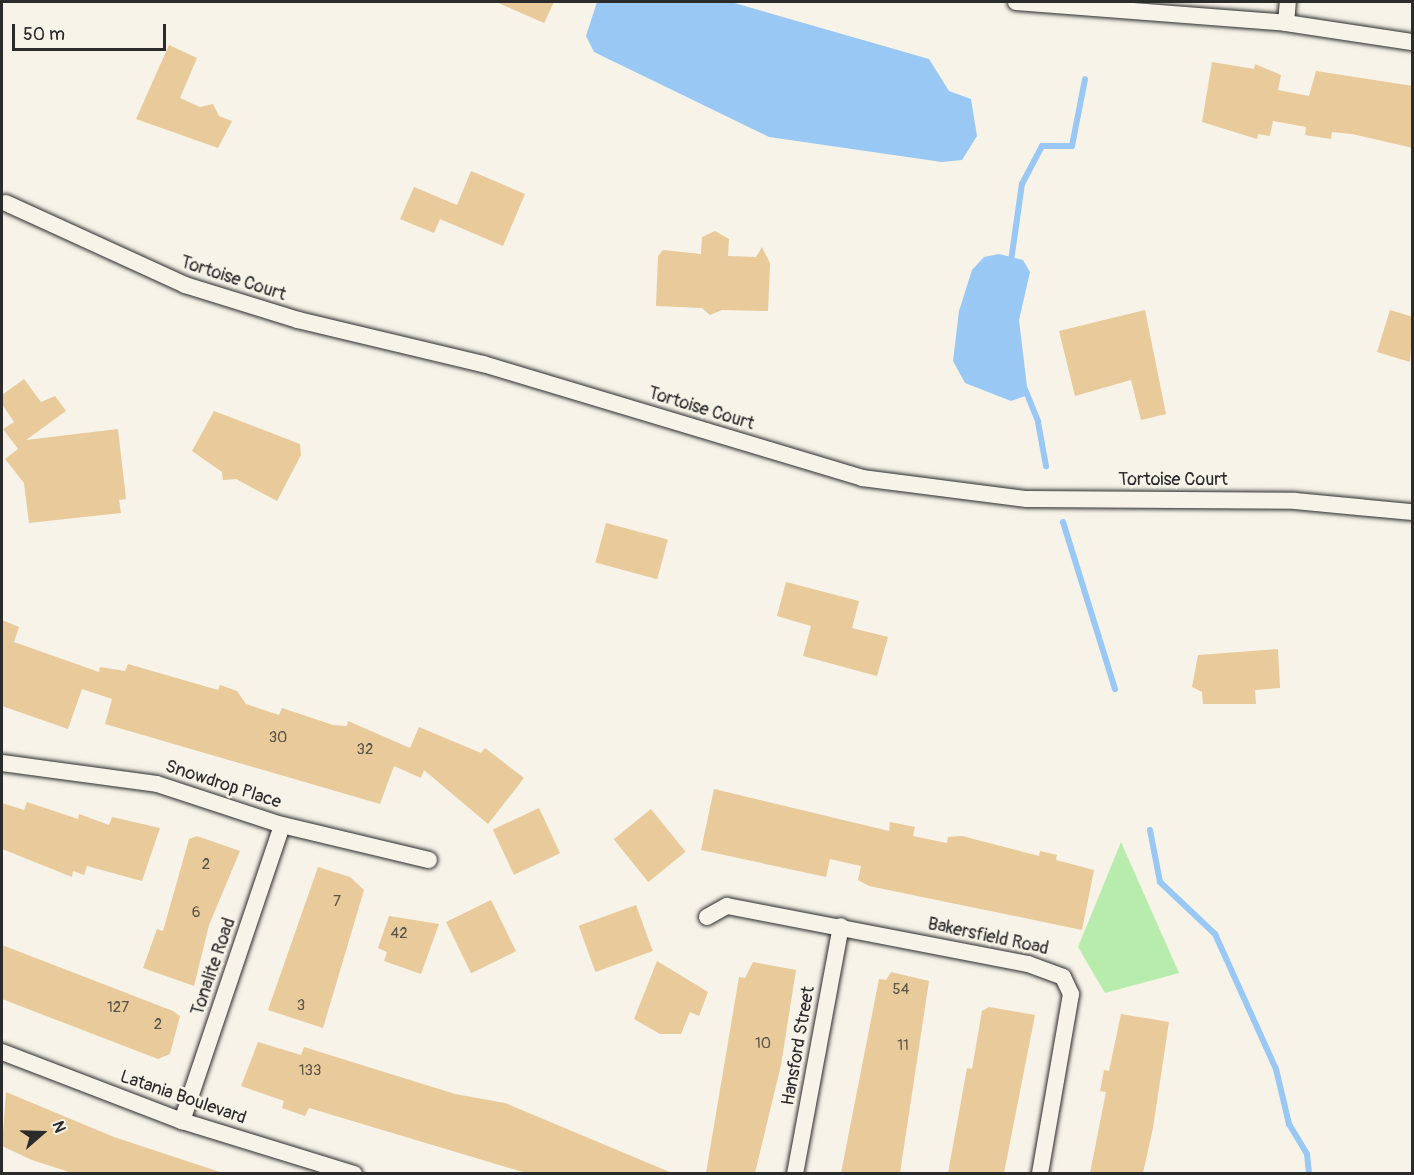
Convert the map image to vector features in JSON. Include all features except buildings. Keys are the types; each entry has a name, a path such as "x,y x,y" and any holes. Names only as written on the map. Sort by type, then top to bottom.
{"street":[{"path":"1016,2 1286,23 1413,42"},
{"path":"1286,23 1288,2"},
{"name":"Tortoise Court","path":"6,203 185,285 298,320 483,364 862,478 1027,499 1295,501 1413,512"},
{"name":"Snowdrop Place","path":"2,763 157,784 282,825 429,860"},
{"name":"Tonalite Road","path":"182,1121 282,825"},
{"name":"Bakersfield Road","path":"707,916 727,906 841,926 1028,964 1063,977 1071,994 1040,1173"},
{"name":"Hansford Street","path":"795,1173 841,926"},
{"name":"Latania Boulevard","path":"2,1052 182,1121 354,1173"}],"green space":[{"path":"1121,842 1179,973 1105,993 1078,947"}],"water":[{"path":"597,2 731,2 929,59 949,91 971,99 977,136 962,160 942,162 769,137 594,52 586,36"},
{"path":"999,254 1023,260 1030,272 1019,320 1028,395 1011,401 965,383 953,361 959,311 972,270 984,257"}],"waterway":[{"path":"1011,261 1022,184 1042,146 1072,146 1085,79"},
{"path":"1025,389 1038,422 1046,466"},
{"path":"1063,522 1115,689"},
{"path":"1150,830 1160,882 1215,934 1276,1069 1289,1124 1307,1154 1309,1174"}]}
